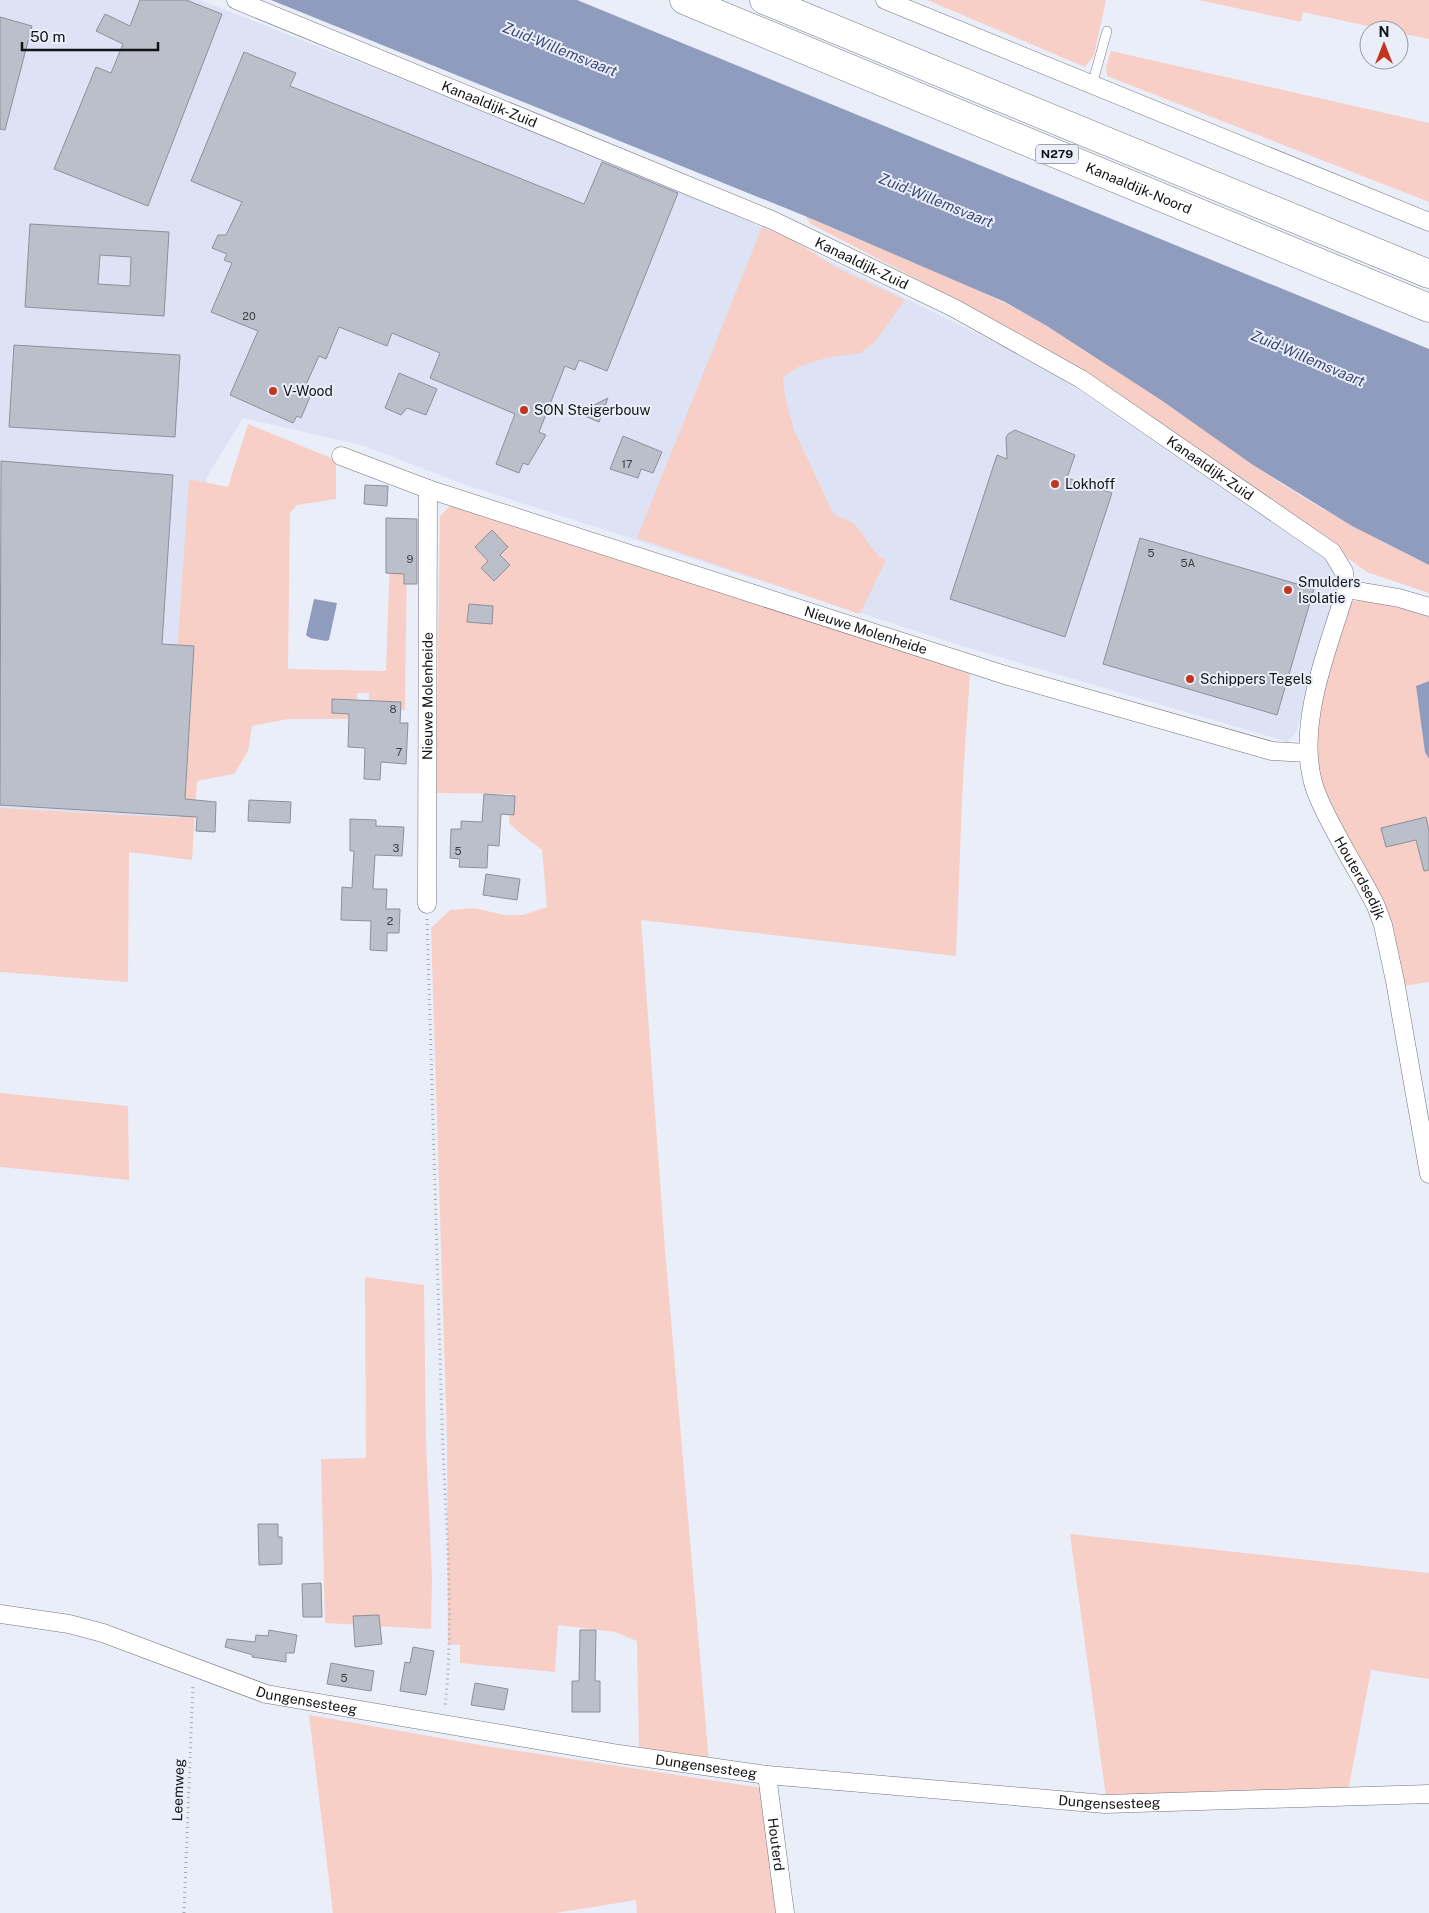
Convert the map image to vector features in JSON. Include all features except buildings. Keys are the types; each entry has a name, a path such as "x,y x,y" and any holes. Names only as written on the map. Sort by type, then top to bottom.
{"highway":[{"name":"Kanaaldijk-Noord","path":"684,0 1429,308"},
{"name":"N279","path":"764,0 1429,274"}],"street":[{"name":"Kanaaldijk-Zuid","path":"236,0 772,220 1002,332 1081,379 1332,552 1344,572 1346,589"},
{"path":"885,0 1429,222"},
{"name":"Nieuwe Molenheide","path":"341,456 428,489 1005,675 1272,751 1308,753"},
{"name":"Nieuwe Molenheide","path":"427,904 428,489"},
{"path":"1346,589 1399,598 1429,607"},
{"name":"Houterdsedijk","path":"1346,589 1315,693 1308,753 1318,798 1372,898 1383,925 1395,981 1429,1174"},
{"name":"Dungensesteeg","path":"0,1614 69,1624 95,1631 266,1694 443,1725 767,1775 1105,1804 1429,1794"},
{"name":"Houterd","path":"767,1775 786,1913"}],"lane":[{"path":"1092,85 1107,31"}],"path":[{"path":"427,904 450,1651 443,1725"},
{"name":"Leemweg","path":"184,1913 193,1668"}],"shaded area":[{"path":"0,0 200,0 685,190 1045,367 1329,562 1338,587 1296,732 1288,742 962,646 466,485 361,445 243,418 207,477 180,839 0,817"},
{"path":"927,0 1106,0 1094,55 1085,67"},
{"path":"1199,0 1429,0 1429,39 1409,35 1409,20 1359,20 1359,24 1303,12 1301,22"},
{"path":"1111,51 1429,123 1429,202 1107,76 1106,67"},
{"path":"805,216 957,281 1017,309 1073,341 1295,492 1361,530 1429,565 1429,593 1367,572 1095,379 961,302 811,224"},
{"path":"762,227 795,241 837,268 905,300 875,342 860,353 826,358 800,366 783,377 785,396 794,430 833,513 854,524 876,553 886,560 860,614 637,538"},
{"path":"248,424 336,460 336,499 297,505 290,513 288,669 386,671 390,555 407,555 405,710 369,708 369,693 357,693 356,719 288,719 252,726 248,751 234,774 197,781 192,860 129,852 128,982 0,972 0,808 179,818 174,699 189,479 228,487"},
{"path":"452,504 859,635 970,674 963,778 956,956 641,920 665,1250 709,1762 639,1752 637,1641 615,1632 558,1625 555,1672 460,1663 460,1645 448,1644 447,1438 431,928 450,910 474,908 504,915 523,915 547,907 542,850 509,823 512,794 436,793 440,516"},
{"path":"1352,601 1381,601 1429,613 1429,681 1417,686 1425,751 1429,759 1429,982 1403,986 1339,830 1318,772 1318,729 1322,702 1346,607"},
{"path":"0,1093 128,1106 129,1180 0,1167"},
{"path":"365,1277 424,1285 426,1442 432,1578 431,1629 325,1623 321,1459 366,1458"},
{"path":"1070,1534 1429,1573 1429,1679 1371,1670 1348,1792 1106,1797"},
{"path":"309,1715 486,1746 763,1788 779,1913 637,1913 636,1900 556,1913 333,1913"}],"water":[{"name":"Zuid-Willemsvaart","path":"271,0 577,0 1429,349 1429,565 1352,526 1253,465 1161,400 1047,326 1005,302 805,216"},
{"path":"314,599 337,603 329,640 326,641 310,638 306,635"},
{"path":"1429,681 1429,759 1425,752 1416,686"}],"place":[{"name":"V-Wood","path":"273,391"},
{"name":"SON Steigerbouw","path":"524,410"},
{"name":"Lokhoff","path":"1055,484"},
{"name":"Smulders Isolatie","path":"1288,590"},
{"name":"Schippers Tegels","path":"1190,679"}]}
